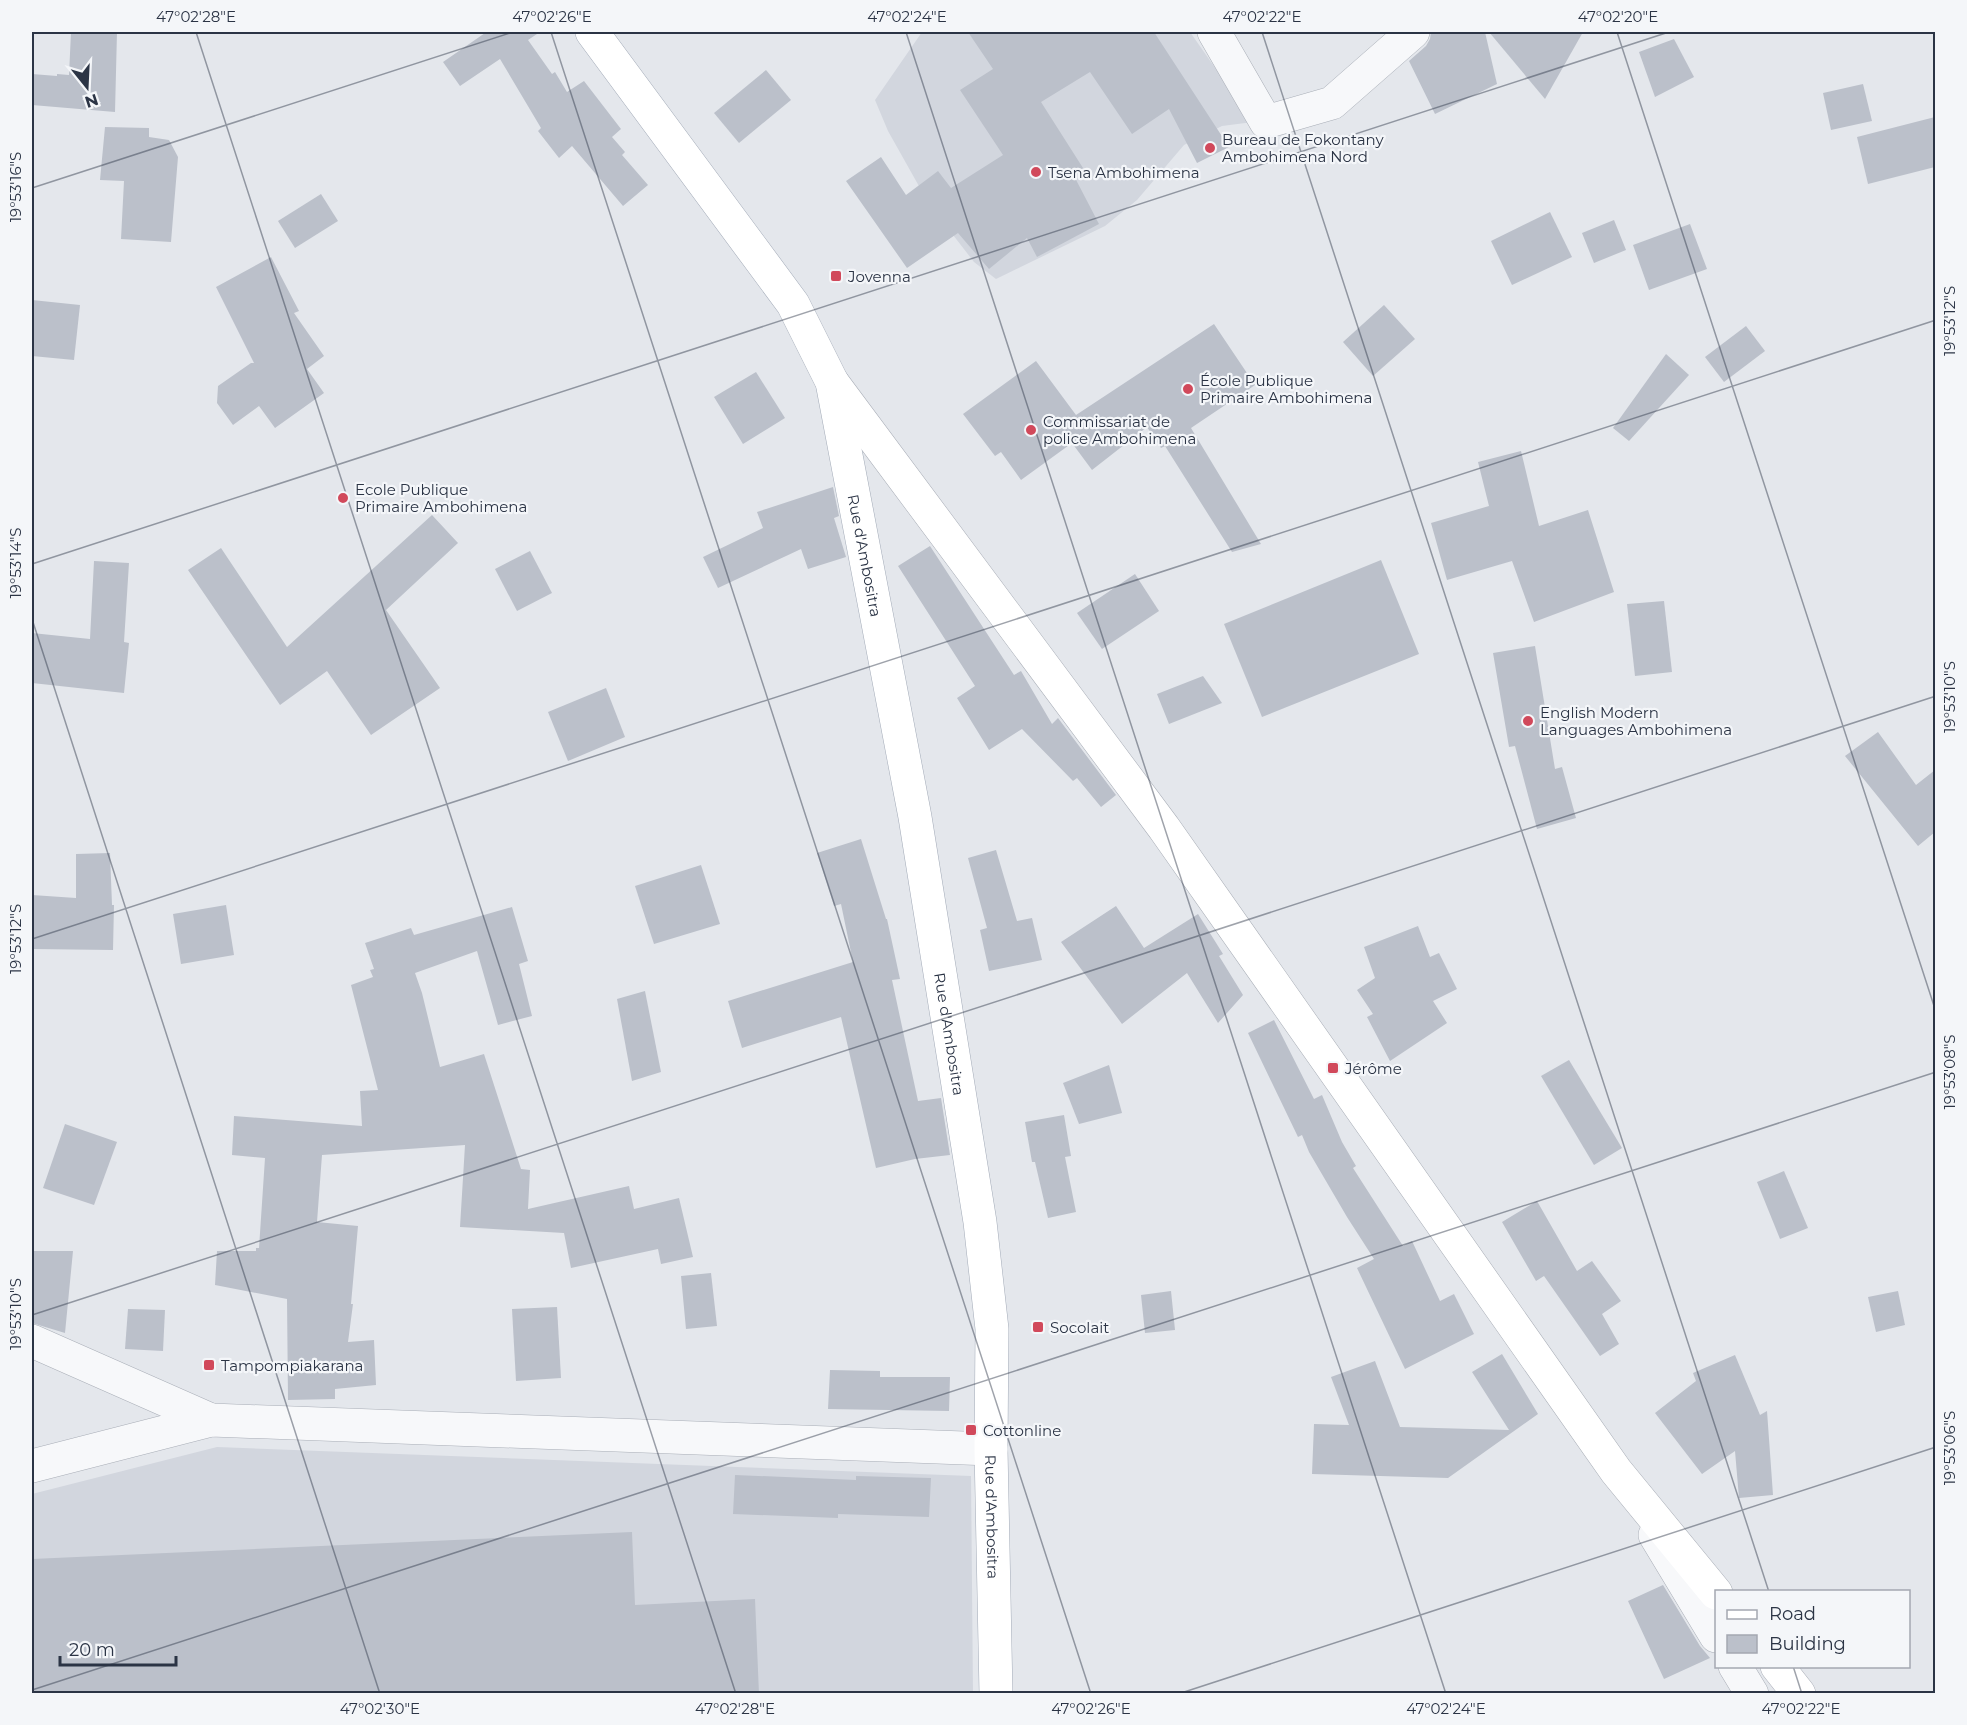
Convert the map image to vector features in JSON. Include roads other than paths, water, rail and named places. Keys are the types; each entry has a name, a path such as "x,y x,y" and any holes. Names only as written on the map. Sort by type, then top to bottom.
{"main road":[{"path":"592,32 793,303 832,382 1164,828 1616,1471 1715,1592"},
{"name":"Rue d'Ambositra","path":"832,382 915,817 980,1222 992,1329 991,1449 996,1694"},
{"path":"1779,1668 1799,1694"}],"street":[{"path":"1214,32 1266,122 1332,103 1413,32"},
{"path":"32,1341 212,1420"},
{"path":"32,1466 212,1420 991,1449"},
{"path":"1616,1471 1715,1634"},
{"path":"1736,1668 1752,1694"}],"place":[{"name":"Bureau de Fokontany Ambohimena Nord","path":"1210,148"},
{"name":"Tsena Ambohimena","path":"1036,172"},
{"name":"Jovenna","path":"836,276"},
{"name":"École Publique Primaire Ambohimena","path":"1188,389"},
{"name":"Commissariat de police Ambohimena","path":"1031,430"},
{"name":"Ecole Publique Primaire Ambohimena","path":"343,498"},
{"name":"English Modern Languages Ambohimena","path":"1528,721"},
{"name":"Jérôme","path":"1333,1068"},
{"name":"Socolait","path":"1038,1327"},
{"name":"Tampompiakarana","path":"209,1365"},
{"name":"Cottonline","path":"971,1430"}]}
